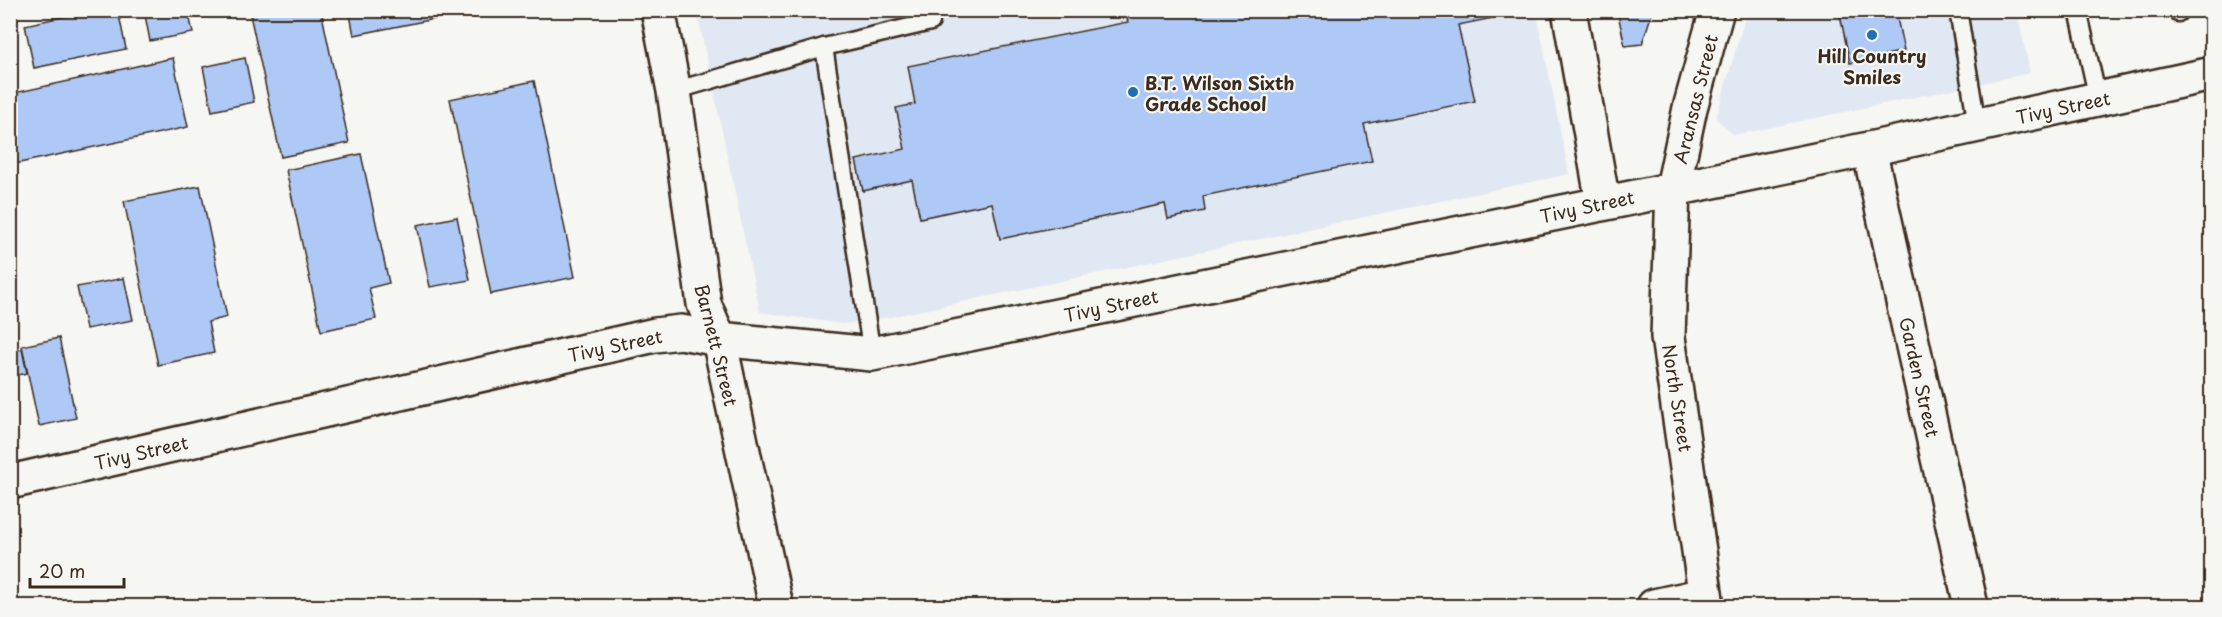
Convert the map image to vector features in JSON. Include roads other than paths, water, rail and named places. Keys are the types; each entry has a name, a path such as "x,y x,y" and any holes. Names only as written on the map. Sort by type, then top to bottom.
{"street":[{"name":"Barnett Street","path":"658,10 674,92 704,304 719,339 776,606"},
{"path":"1569,10 1603,203"},
{"name":"Aransas Street","path":"1673,188 1690,108 1717,10"},
{"name":"Tivy Street","path":"10,482 655,335 681,332 719,339 872,354 1869,148 2211,74"},
{"name":"Garden Street","path":"1869,148 1971,606"},
{"name":"North Street","path":"1673,188 1668,337 1706,601"},
{"path":"1654,606 1706,601"}],"lane":[{"path":"674,92 824,47 931,22 928,10"},
{"path":"1958,10 1977,125"},
{"path":"2078,10 2098,99"},
{"path":"824,47 872,354"}],"place":[{"name":"Hill Country Smiles","path":"1872,35"},
{"name":"B.T. Wilson Sixth Grade School","path":"1133,92"}]}
